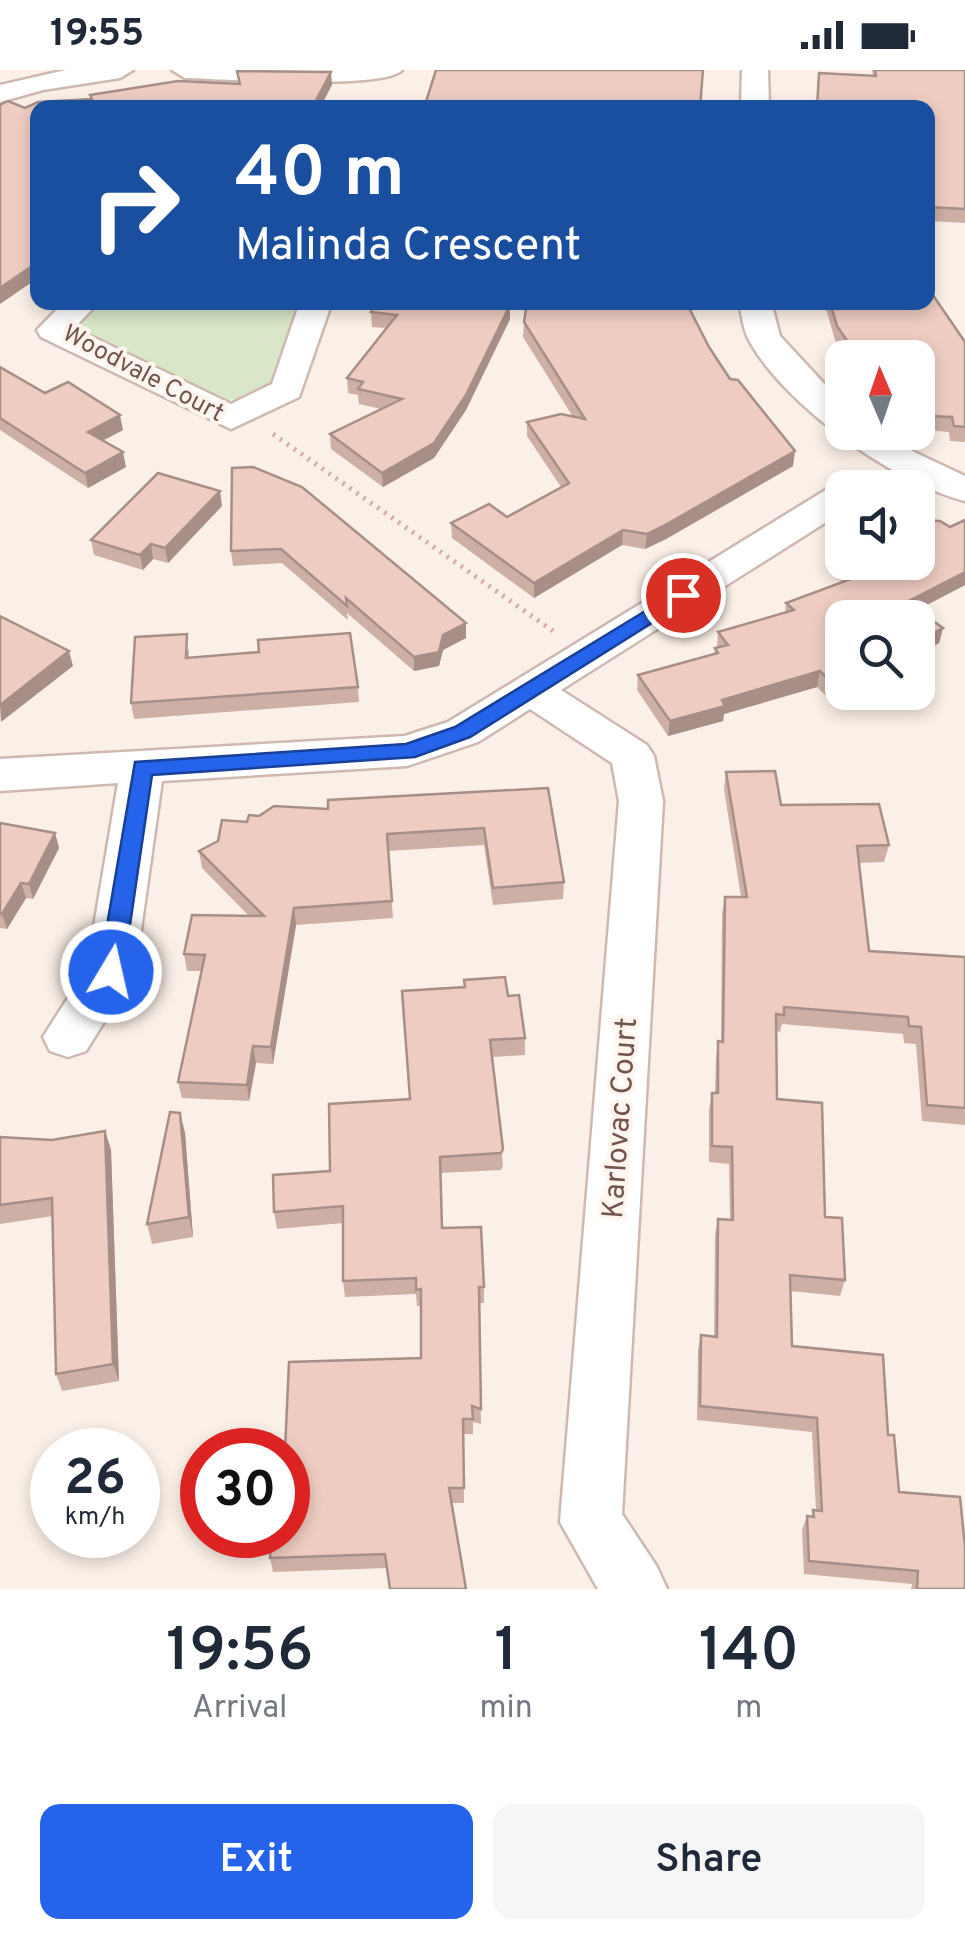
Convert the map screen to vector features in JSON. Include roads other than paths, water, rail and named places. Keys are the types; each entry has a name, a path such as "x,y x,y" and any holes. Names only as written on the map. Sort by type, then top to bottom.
{"street":[{"path":"0,94 40,82 120,70"},
{"path":"185,70 387,78"},
{"path":"755,70 755,100"},
{"name":"Woodvale Court","path":"74,310 53,330 231,418 286,390 313,310"},
{"path":"756,310 764,338 825,405"},
{"path":"886,450 965,490"},
{"path":"885,470 901,460"},
{"path":"0,775 407,751 462,732 825,507"},
{"name":"Karlovac Court","path":"531,690 632,756 641,800 592,1522 635,1589"},
{"path":"68,1037 111,972 142,768"}]}
